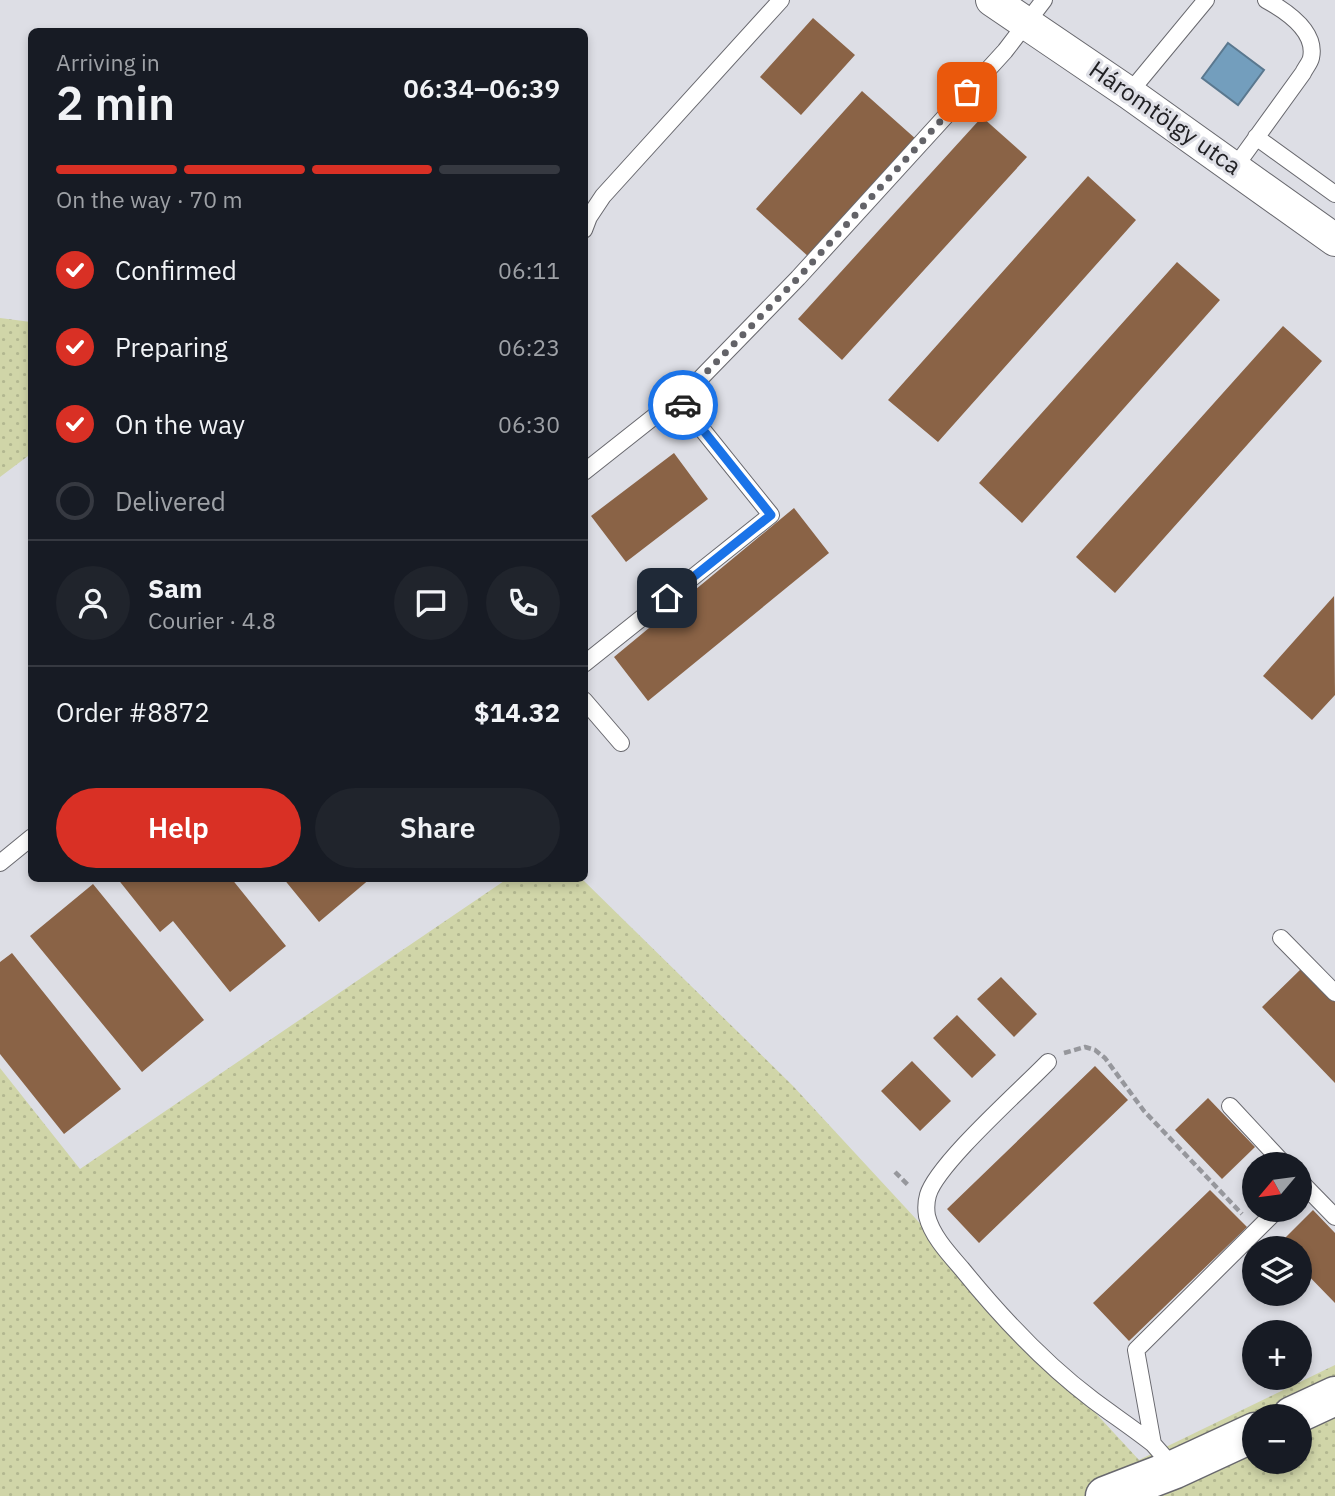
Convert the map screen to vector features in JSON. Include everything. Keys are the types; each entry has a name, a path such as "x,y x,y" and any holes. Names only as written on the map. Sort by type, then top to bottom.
{"main road":[{"path":"1312,1407 1335,1396"},
{"path":"1105,1496 1164,1456 1242,1435"}],"street":[{"name":"Háromtölgy utca","path":"992,0 1036,12 1129,93 1335,240"}],"lane":[{"path":"588,220 603,196 781,0"},
{"path":"1129,93 1206,0"},
{"path":"1235,167 1311,58 1309,38 1303,29 1292,17 1266,0"},
{"path":"588,469 694,385 798,278 1036,12"},
{"path":"1256,137 1335,194"},
{"path":"588,661 771,515 677,398"},
{"path":"588,705 621,743"},
{"path":"0,863 28,840"},
{"path":"1281,937 1335,993"},
{"path":"1048,1062 953,1158 928,1193 928,1218 948,1253 1027,1342 1092,1399 1164,1456"},
{"path":"1230,1106 1273,1152"},
{"path":"1312,1194 1335,1216"},
{"path":"1164,1456 1136,1350 1265,1222"}],"path":[{"path":"1048,1062 1074,1048 1085,1046 1105,1058 1144,1111 1257,1230"}],"green space":[{"path":"0,318 28,322 28,456 0,477"},
{"path":"503,882 585,882 793,1086 1139,1460 1242,1410 1242,1474 1312,1474 1312,1404 1255,1404 1283,1390 1312,1390 1312,1376 1335,1365 1335,1496 0,1496 0,1068 80,1169"}],"water":[{"path":"1228,43 1264,70 1238,105 1202,78"}],"building":[{"path":"813,18 855,55 801,115 760,77"},
{"path":"862,91 917,140 810,258 756,209"},
{"path":"982,117 1027,157 842,360 798,319"},
{"path":"1088,176 1136,220 938,442 888,400"},
{"path":"1177,262 1220,300 1022,523 979,483"},
{"path":"1283,326 1322,361 1115,593 1076,557"},
{"path":"674,453 708,499 626,562 591,516"},
{"path":"794,508 829,553 648,701 614,657"},
{"path":"1334,596 1335,695 1312,720 1263,676"},
{"path":"120,882 234,882 286,946 230,992 173,921 160,932"},
{"path":"286,882 366,882 319,922"},
{"path":"93,884 204,1020 142,1072 30,936"},
{"path":"12,953 121,1089 64,1134 0,1054 0,962"},
{"path":"1302,968 1335,1002 1335,1083 1262,1007"},
{"path":"1001,977 1037,1014 1014,1037 977,999"},
{"path":"957,1015 996,1055 972,1078 933,1038"},
{"path":"912,1061 951,1101 920,1131 881,1091"},
{"path":"1095,1066 1128,1100 979,1243 947,1209"},
{"path":"1208,1098 1255,1147 1250,1152 1242,1152 1242,1160 1222,1179 1175,1130"},
{"path":"1210,1190 1247,1227 1129,1341 1093,1303"},
{"path":"1312,1211 1335,1233 1335,1303 1312,1279 1312,1236 1287,1236 1301,1222 1312,1222"}],"way so far":[{"path":"683,405 677,398 694,385 798,278 967,92"}],"route":[{"path":"667,598 771,515 683,405"}]}
